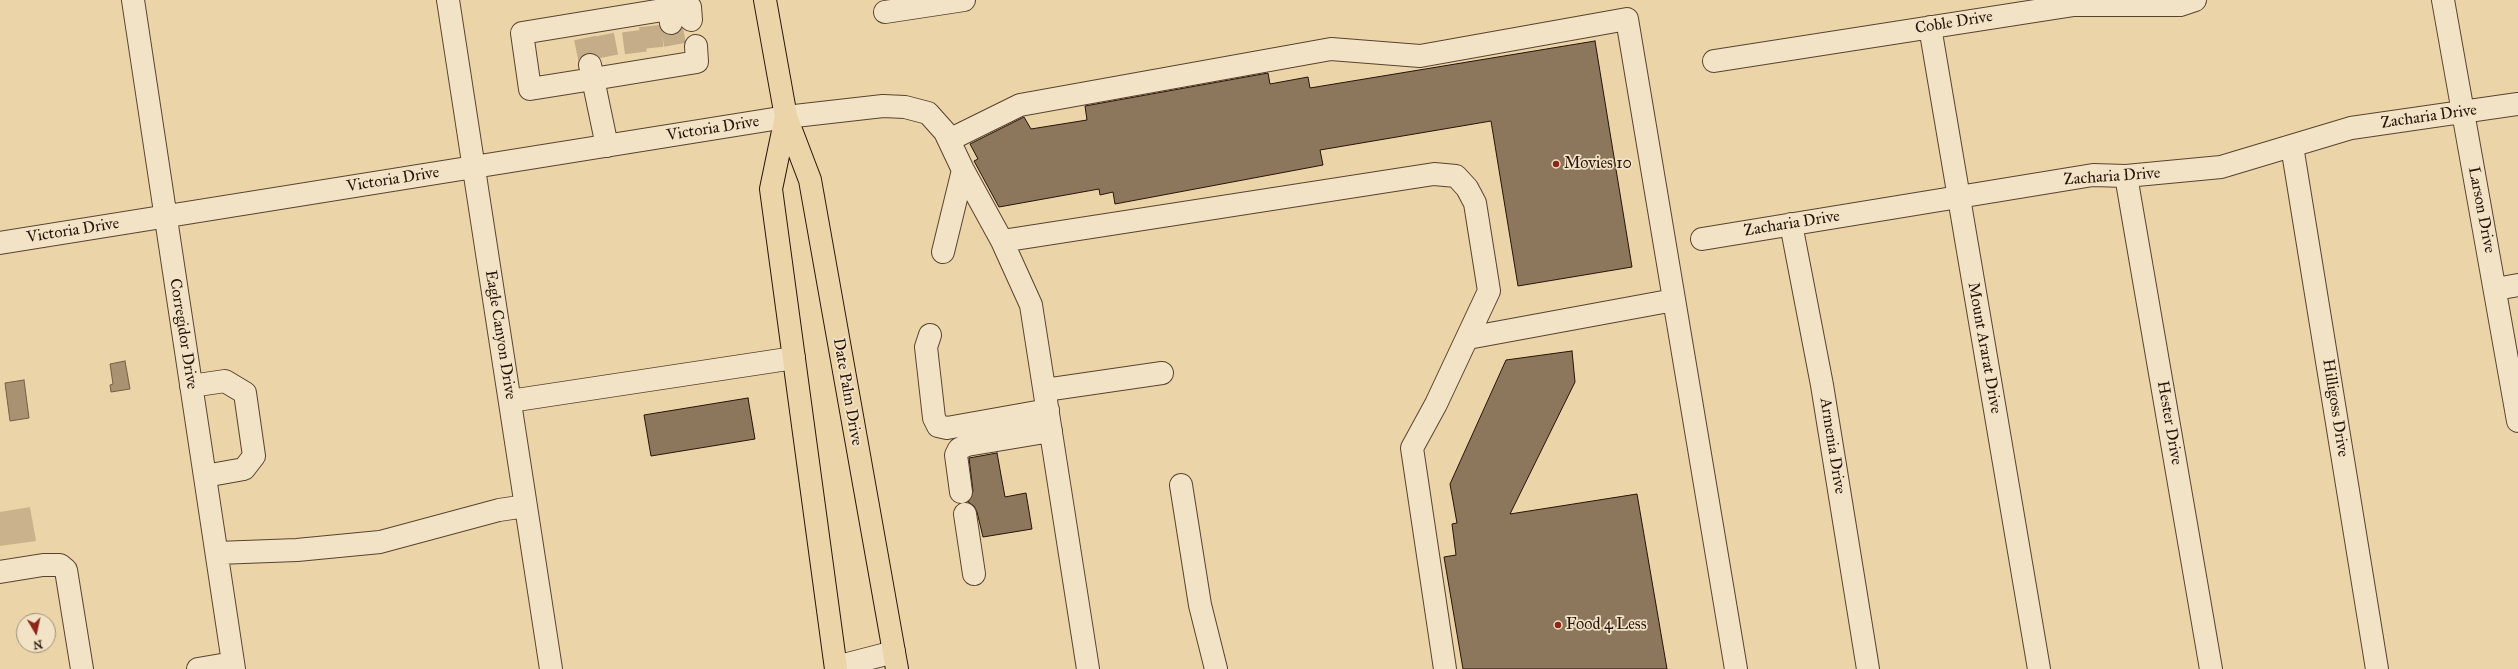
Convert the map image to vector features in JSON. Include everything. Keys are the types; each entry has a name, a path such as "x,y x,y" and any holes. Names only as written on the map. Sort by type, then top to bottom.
{"main road":[{"name":"Date Palm Drive","path":"764,0 786,117 810,180 895,660"},
{"name":"Date Palm Drive","path":"786,117 771,189 836,668"}],"street":[{"name":"Corregidor Drive","path":"133,0 233,666"},
{"name":"Eagle Canyon Drive","path":"448,0 551,669"},
{"name":"Coble Drive","path":"1714,61 2074,5 2180,5 2195,0"},
{"name":"Larson Drive","path":"2443,0 2496,288 2518,421"},
{"path":"885,12 952,1"},
{"path":"675,13 593,29 522,33 530,88 601,69 684,54"},
{"path":"950,140 1020,105 1323,51 1420,56 1627,19 1736,669"},
{"name":"Mount Ararat Drive","path":"1930,27 2039,669"},
{"path":"601,69 607,146"},
{"name":"Zacharia Drive","path":"1702,239 2093,175 2126,176 2221,167 2351,128 2518,104"},
{"name":"Victoria Drive","path":"0,243 786,117 883,106 905,107 928,113 950,140 963,170 1002,241 1031,304 1088,669"},
{"name":"Hilligoss Drive","path":"2292,146 2377,669"},
{"path":"943,252 963,170"},
{"path":"1002,241 1434,174 1456,176 1467,188 1475,203 1489,291 1468,338 1412,448 1445,669"},
{"name":"Hester Drive","path":"2126,176 2211,669"},
{"name":"Armenia Drive","path":"1791,224 1822,385 1868,669"},
{"path":"2496,288 2518,285"},
{"path":"1468,338 1674,300"},
{"path":"930,335 926,347 934,418 938,426 947,428 1048,410"},
{"path":"510,401 794,358"},
{"path":"962,492 956,455 960,449 1048,410 1162,373"},
{"path":"191,386 225,381 245,393 254,456 244,469 205,476"},
{"path":"1181,485 1200,605 1216,669"},
{"path":"217,553 298,550 380,542 499,510 526,506"},
{"path":"965,514 974,574"},
{"path":"0,572 43,565 60,565 66,570 82,669"},
{"path":"836,668 895,660"},
{"path":"198,669 233,666"}],"shaded area":[{"path":"125,361 130,389 111,392 110,385 113,384 110,364"},
{"path":"24,380 29,418 10,421 5,383"},
{"path":"30,507 36,541 0,546 0,512"}],"building":[{"path":"1595,41 1632,267 1518,286 1491,121 1320,150 1323,165 1115,204 1113,192 1100,195 1099,189 999,207 974,161 978,159 970,144 1024,117 1031,129 1087,120 1085,106 1268,73 1270,84 1308,77 1310,88"},
{"name":"Food 4 Less","path":"1572,351 1575,382 1510,514 1637,494 1667,669 1463,669 1444,557 1456,555 1452,524 1457,523 1450,484 1506,360"},
{"path":"748,398 755,439 651,456 644,415"},
{"path":"997,453 1005,497 1026,493 1032,529 983,537 977,512 974,506 968,502 973,491 969,458"}],"tunnel":[{"path":"671,23 676,50"},
{"path":"650,26 653,53"},
{"path":"633,31 636,54"},
{"path":"603,35 608,60"},
{"path":"585,38 590,63"}],"place":[{"name":"Movies 10","path":"1556,164"},
{"name":"Food 4 Less","path":"1558,625"}]}
